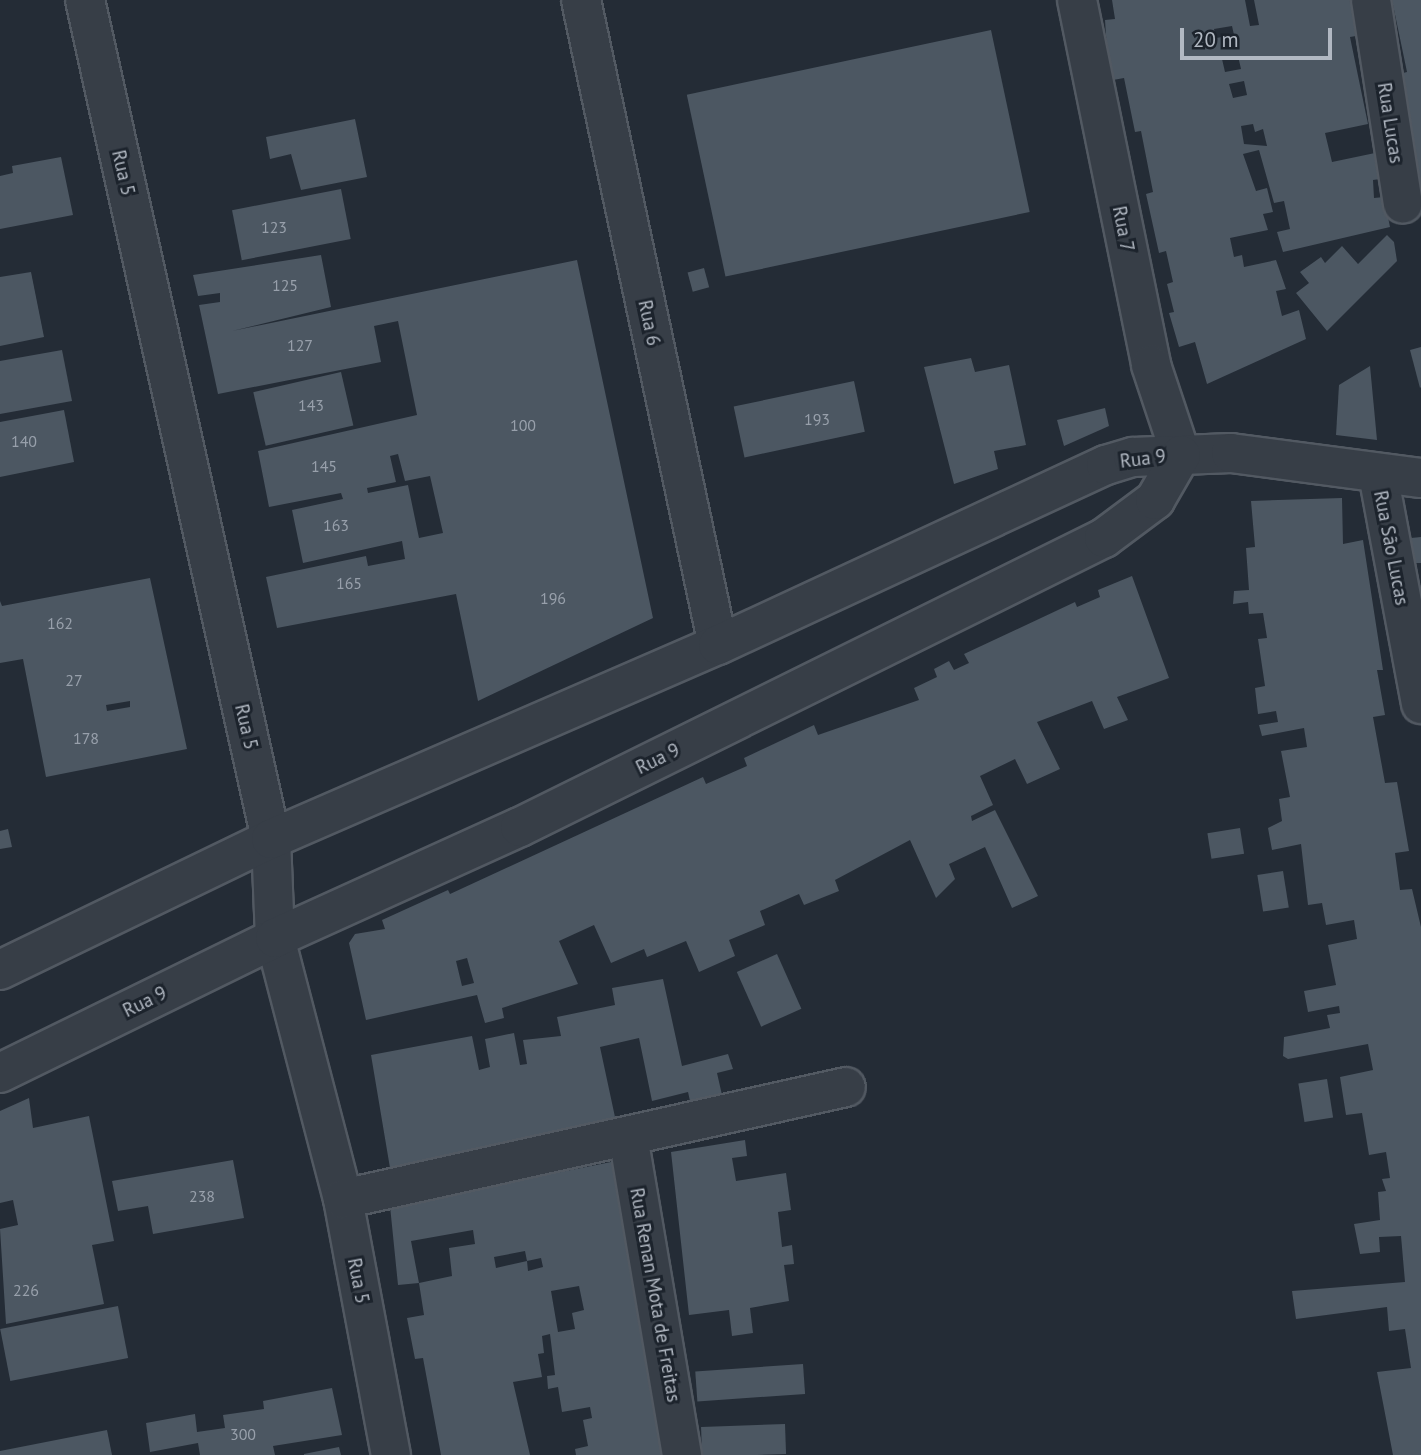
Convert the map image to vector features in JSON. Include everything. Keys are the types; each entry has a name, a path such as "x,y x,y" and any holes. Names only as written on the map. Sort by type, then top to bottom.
{"street":[{"name":"Rua 5","path":"85,0 271,839 275,938 343,1199 391,1455"},
{"name":"Rua 6","path":"581,0 718,645"},
{"name":"Rua 7","path":"1077,0 1151,365 1181,455"},
{"name":"Rua Lucas","path":"1371,0 1403,204"},
{"name":"Rua 9","path":"0,970 271,839 718,645 1077,476 1133,457 1181,455"},
{"name":"Rua 9","path":"0,1073 275,938 520,827 1104,538 1155,500 1181,455"},
{"path":"1181,455 1244,455 1421,478"},
{"name":"Rua São Lucas","path":"1378,474 1421,704"},
{"path":"343,1199 846,1087"},
{"name":"Rua Renan Mota de Freitas","path":"628,1136 682,1454"}],"building":[{"path":"1112,0 1245,0 1250,26 1259,25 1254,0 1354,0 1362,35 1350,37 1368,124 1325,133 1332,162 1375,153 1380,179 1373,180 1374,198 1384,197 1390,227 1283,252 1277,232 1290,229 1284,201 1274,203 1259,150 1243,154 1256,191 1267,188 1273,212 1263,214 1268,230 1230,238 1234,257 1242,255 1244,267 1276,260 1286,289 1276,291 1282,316 1299,310 1306,339 1207,384 1195,342 1179,347 1169,313 1174,312 1167,284 1173,282 1166,251 1159,253 1146,194 1153,192 1141,131 1135,132 1124,78 1113,80 1107,50 1105,20 1115,19","holes":["1232,26 1234,35 1216,38 1214,29","1238,56 1241,69 1225,72 1222,59","1244,81 1247,95 1233,98 1229,84","1253,124 1255,132 1263,129 1267,146 1244,144 1241,126"]},
{"path":"1392,0 1421,0 1421,181 1416,182 1395,75 1407,72"},
{"path":"991,30 1030,212 725,277 687,95"},
{"path":"355,119 367,177 301,190 291,154 270,159 266,137"},
{"path":"61,157 73,215 0,229 0,176 13,173 12,166"},
{"path":"341,189 351,239 242,260 232,210"},
{"path":"1387,235 1394,242 1397,261 1327,331 1296,293 1309,283 1300,272 1321,257 1325,263 1342,246 1358,264"},
{"path":"321,255 331,307 232,331 577,260 653,618 478,701 456,594 277,628 266,577 366,556 368,566 405,559 402,541 303,563 292,510 343,499 341,493 269,507 258,451 417,415 398,321 374,326 381,362 218,394 199,305 220,302 220,293 198,296 193,275","holes":["398,454 405,481 430,476 443,533 419,538 408,485 368,493 367,488 396,482 390,456"]},
{"path":"704,268 709,287 693,292 688,272"},
{"path":"31,272 44,337 0,346 0,277"},
{"path":"1421,347 1421,387 1420,388 1410,350"},
{"path":"62,350 72,401 0,414 0,361"},
{"path":"971,358 975,372 1009,365 1026,445 994,451 998,469 954,484 924,367"},
{"path":"1370,366 1377,440 1336,435 1339,385"},
{"path":"341,372 353,426 266,446 253,392"},
{"path":"854,381 865,432 744,457 734,407"},
{"path":"1105,408 1109,426 1064,446 1057,420"},
{"path":"64,410 74,462 0,477 0,422"},
{"path":"1342,498 1343,544 1363,540 1383,670 1377,670 1385,715 1373,717 1385,783 1397,782 1409,851 1395,853 1400,890 1412,889 1421,927 1421,1455 1393,1455 1377,1372 1411,1368 1405,1329 1389,1331 1387,1307 1296,1319 1292,1291 1405,1282 1401,1236 1379,1237 1380,1252 1360,1254 1354,1224 1380,1220 1378,1192 1386,1191 1382,1179 1390,1178 1386,1152 1369,1155 1362,1113 1346,1115 1340,1077 1373,1070 1368,1044 1288,1059 1283,1056 1284,1037 1330,1028 1327,1015 1340,1013 1339,1006 1308,1012 1304,991 1336,985 1328,945 1357,939 1354,920 1326,925 1322,903 1308,905 1301,844 1272,850 1268,828 1282,821 1279,799 1290,797 1281,751 1307,747 1304,728 1262,736 1259,725 1278,722 1276,711 1258,714 1255,688 1265,686 1258,639 1267,638 1263,613 1249,614 1248,602 1233,604 1234,591 1249,590 1246,548 1255,547 1251,501"},
{"path":"1421,537 1421,563 1415,563 1411,538"},
{"path":"1132,576 1169,678 1117,697 1128,720 1104,729 1092,701 1037,722 1060,769 1027,784 1015,759 980,776 993,805 971,816 972,821 995,810 1038,896 1012,908 985,847 949,864 955,879 936,898 910,840 835,880 839,891 804,905 799,894 760,911 765,925 729,940 735,956 699,972 686,941 647,957 644,949 611,963 594,925 559,941 578,984 502,1008 504,1018 485,1023 477,995 366,1020 349,943 355,934 385,929 382,920 448,890 450,894 703,777 706,784 747,766 744,758 814,725 818,735 919,700 914,688 937,677 934,669 949,661 954,670 969,663 964,654 1075,602 1077,607 1100,597 1098,590","holes":["467,958 474,983 462,986 456,961"]},
{"path":"150,578 187,749 46,777 23,659 0,663 0,601 2,606","holes":["130,701 130,707 107,711 106,705"]},
{"path":"1240,828 1244,854 1211,859 1207,833"},
{"path":"8,829 12,847 0,849 0,831"},
{"path":"1283,871 1289,908 1263,912 1257,875"},
{"path":"777,954 801,1009 761,1027 737,972"},
{"path":"663,979 682,1066 728,1054 733,1069 717,1073 722,1095 690,1101 688,1092 652,1101 639,1038 600,1047 615,1117 390,1168 371,1055 472,1036 479,1070 490,1067 485,1039 514,1033 520,1065 527,1064 523,1040 561,1036 557,1017 615,1005 612,988"},
{"path":"1327,1079 1333,1118 1304,1122 1298,1084"},
{"path":"29,1098 33,1128 89,1116 114,1241 92,1245 104,1304 6,1324 0,1229 18,1225 13,1200 0,1203 0,1111"},
{"path":"745,1140 747,1156 732,1158 736,1181 786,1173 791,1210 778,1212 782,1247 792,1245 794,1264 784,1265 789,1301 750,1308 753,1333 732,1336 729,1310 689,1315 671,1152"},
{"path":"233,1160 244,1218 153,1234 148,1206 118,1211 112,1181"},
{"path":"616,1161 669,1455 576,1455 575,1449 588,1446 583,1420 592,1418 590,1407 562,1412 558,1387 548,1389 547,1376 555,1375 550,1334 542,1336 544,1353 538,1354 542,1377 513,1382 530,1455 441,1455 423,1358 415,1359 407,1318 424,1315 419,1283 398,1285 390,1206","holes":["473,1230 475,1244 449,1248 452,1276 419,1283 411,1241","525,1251 527,1261 496,1268 494,1257","541,1258 543,1267 528,1271 527,1261","579,1286 584,1310 572,1313 575,1329 558,1332 551,1291"]},
{"path":"118,1306 128,1358 10,1381 0,1329"},
{"path":"803,1364 805,1394 697,1401 695,1372"},
{"path":"332,1388 342,1435 273,1446 275,1455 200,1455 198,1443 150,1452 146,1423 195,1414 197,1432 225,1428 223,1415 264,1409 263,1401"},
{"path":"785,1424 786,1454 702,1455 701,1427"},
{"path":"107,1430 112,1455 0,1455 0,1451"},
{"path":"339,1447 341,1455 304,1455 304,1454"}]}
